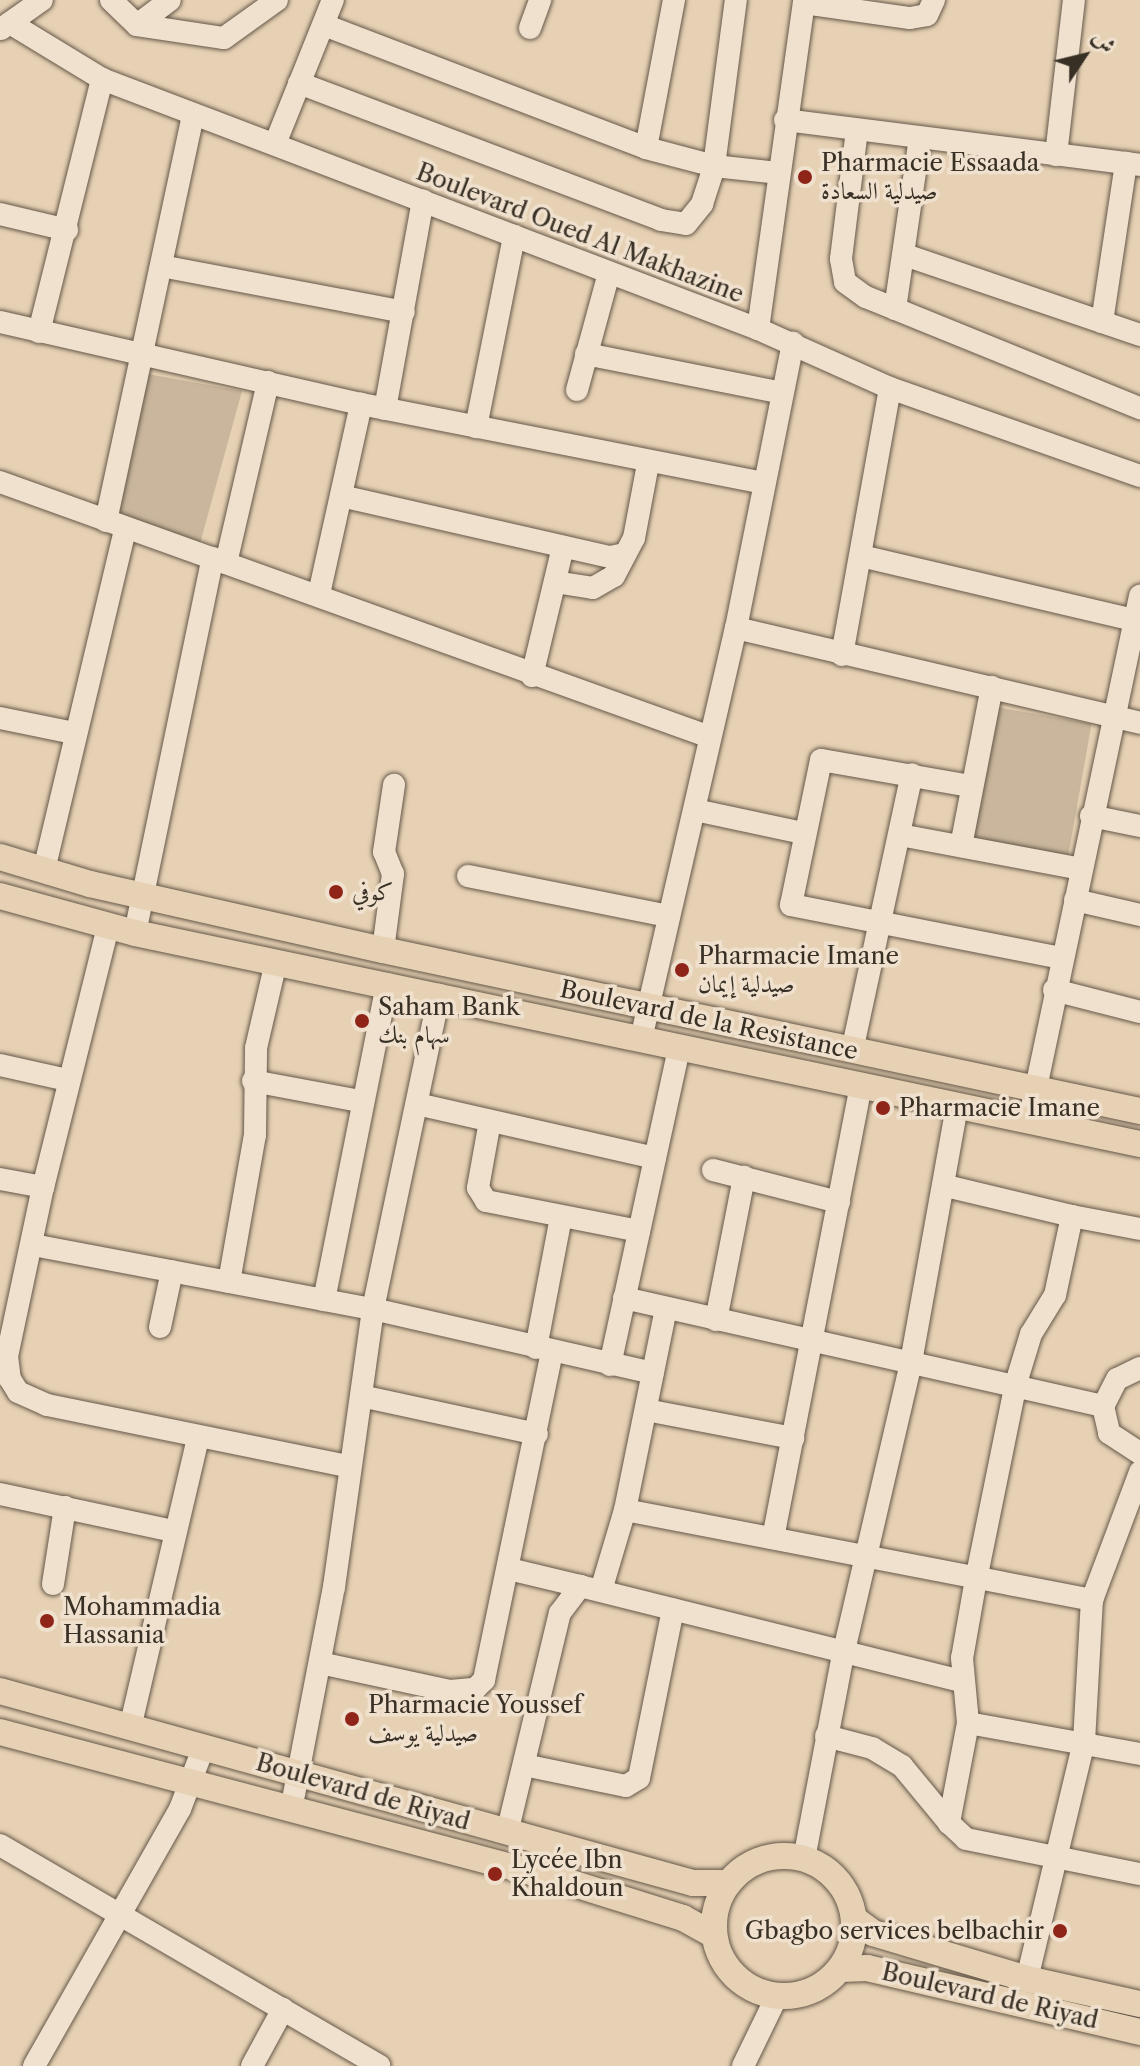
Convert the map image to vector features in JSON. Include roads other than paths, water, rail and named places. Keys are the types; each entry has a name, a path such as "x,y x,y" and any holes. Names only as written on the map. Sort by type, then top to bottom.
{"main road":[{"name":"Boulevard de la Resistance","path":"0,857 140,894 383,950 648,1009 1140,1111"},
{"name":"Boulevard de la Resistance","path":"0,896 135,933 1140,1144"},
{"name":"Boulevard de Riyad","path":"0,1691 693,1883 728,1883"},
{"name":"Boulevard de Riyad","path":"1,1734 568,1882 683,1918 714,1935"},
{"path":"804,1859 838,1881 854,1919 840,1969 812,1991 777,1996 742,1982 719,1953 714,1935 715,1913 728,1883 762,1860 804,1859"},
{"name":"Boulevard de Riyad","path":"854,1919 873,1933 1027,1979 1140,2004"},
{"name":"Boulevard de Riyad","path":"840,1969 867,1968 1140,2032"}],"street":[{"path":"5,26 42,0"},
{"path":"111,0 137,25 224,38 277,0"},
{"path":"137,25 170,0"},
{"path":"275,144 333,0"},
{"path":"530,28 540,0"},
{"path":"646,148 674,0"},
{"path":"299,83 676,223 686,224 702,204 714,166 736,0"},
{"path":"758,329 804,2 910,18 927,15 934,0"},
{"path":"1056,155 1074,0"},
{"path":"324,25 646,148 714,166 778,173"},
{"name":"Boulevard Oued Al Makhazine","path":"5,26 102,79 758,329 890,388 1140,476"},
{"path":"39,332 67,230 102,79"},
{"path":"44,870 74,733 115,525 143,354 193,115"},
{"path":"785,120 1133,164 1102,322"},
{"path":"857,130 842,270 854,290 1140,408"},
{"path":"895,309 920,138"},
{"path":"385,409 423,200"},
{"path":"0,214 67,230"},
{"path":"476,427 514,236"},
{"path":"905,255 1140,335"},
{"path":"161,266 404,312"},
{"path":"577,390 609,273"},
{"path":"0,322 361,404 648,464 763,483"},
{"path":"641,1039 736,628 778,392 793,343"},
{"path":"586,354 778,392"},
{"path":"135,933 140,894 220,560 268,382"},
{"path":"842,655 890,388"},
{"path":"319,594 361,404"},
{"path":"555,582 605,585 625,554 648,464"},
{"path":"0,482 115,525 319,594 532,676 710,737"},
{"path":"341,496 563,547 625,554"},
{"path":"532,676 563,547"},
{"path":"861,556 1134,620"},
{"path":"1029,1121 1110,717 1140,596"},
{"path":"736,628 1140,723"},
{"path":"961,846 970,786 992,687"},
{"path":"0,718 74,733"},
{"path":"970,786 821,760 802,833 791,905 1062,958"},
{"path":"852,1051 912,774"},
{"path":"383,950 393,874 384,852 394,785"},
{"path":"695,810 802,833"},
{"path":"1091,816 1140,826"},
{"path":"900,835 1081,869"},
{"path":"468,876 668,916"},
{"path":"1075,900 1140,915"},
{"path":"108,927 67,1080 7,1356 18,1392 47,1405 348,1466"},
{"path":"229,1282 255,1135 253,1081 276,962"},
{"path":"324,1300 360,1101 387,984"},
{"path":"1054,990 1140,1012"},
{"path":"291,1810 320,1663 373,1309 439,995"},
{"path":"610,1365 679,1048"},
{"path":"0,1065 67,1080"},
{"path":"253,1081 360,1101"},
{"path":"773,1538 861,1086"},
{"path":"417,1104 655,1158"},
{"path":"804,1859 843,1655 868,1558 911,1362 946,1186 957,1106"},
{"path":"490,1121 480,1195 493,1204 639,1231"},
{"path":"713,1170 839,1202"},
{"path":"716,1320 744,1177"},
{"path":"0,1179 43,1187"},
{"path":"946,1186 1140,1229"},
{"path":"949,1823 968,1723 961,1681 976,1579 1016,1383 1031,1334 1055,1295 1072,1216"},
{"path":"320,1663 450,1691 475,1689 491,1661 537,1434 561,1217"},
{"path":"33,1245 373,1309 653,1373"},
{"path":"160,1327 172,1271"},
{"path":"624,1298 812,1345 1016,1383 1103,1406"},
{"path":"507,1833 560,1613 591,1586 625,1510 666,1308"},
{"path":"1140,1368 1117,1379 1103,1406 1109,1433 1140,1453"},
{"path":"361,1396 537,1434"},
{"path":"646,1410 793,1438"},
{"path":"130,1728 147,1672 173,1531 198,1437"},
{"path":"1027,1979 1084,1742 1092,1600 1140,1472"},
{"path":"0,1494 173,1531"},
{"path":"53,1584 65,1507"},
{"path":"625,1510 1092,1600"},
{"path":"509,1569 591,1586 843,1655 961,1681"},
{"path":"524,1765 626,1786 639,1778 673,1609"},
{"path":"968,1723 1140,1754"},
{"path":"826,1736 872,1748 902,1766 966,1839 1140,1874"},
{"path":"34,2066 122,1915 192,1783 204,1746"},
{"path":"0,1845 379,2066"},
{"path":"743,2066 777,1996"},
{"path":"252,2066 283,2009"}],"place":[{"name":"Pharmacie Essaada صيدلية السعادة","path":"805,177"},
{"name":"كوفي","path":"336,892"},
{"name":"Pharmacie Imane صيدلية إيمان","path":"682,970"},
{"name":"Saham Bank سهام بنك","path":"362,1021"},
{"name":"Pharmacie Imane","path":"883,1108"},
{"name":"Mohammadia Hassania","path":"47,1621"},
{"name":"Pharmacie Youssef صيدلية يوسف","path":"352,1719"},
{"name":"Lycée Ibn Khaldoun","path":"495,1874"},
{"name":"Gbagbo services belbachir","path":"1060,1931"}]}
